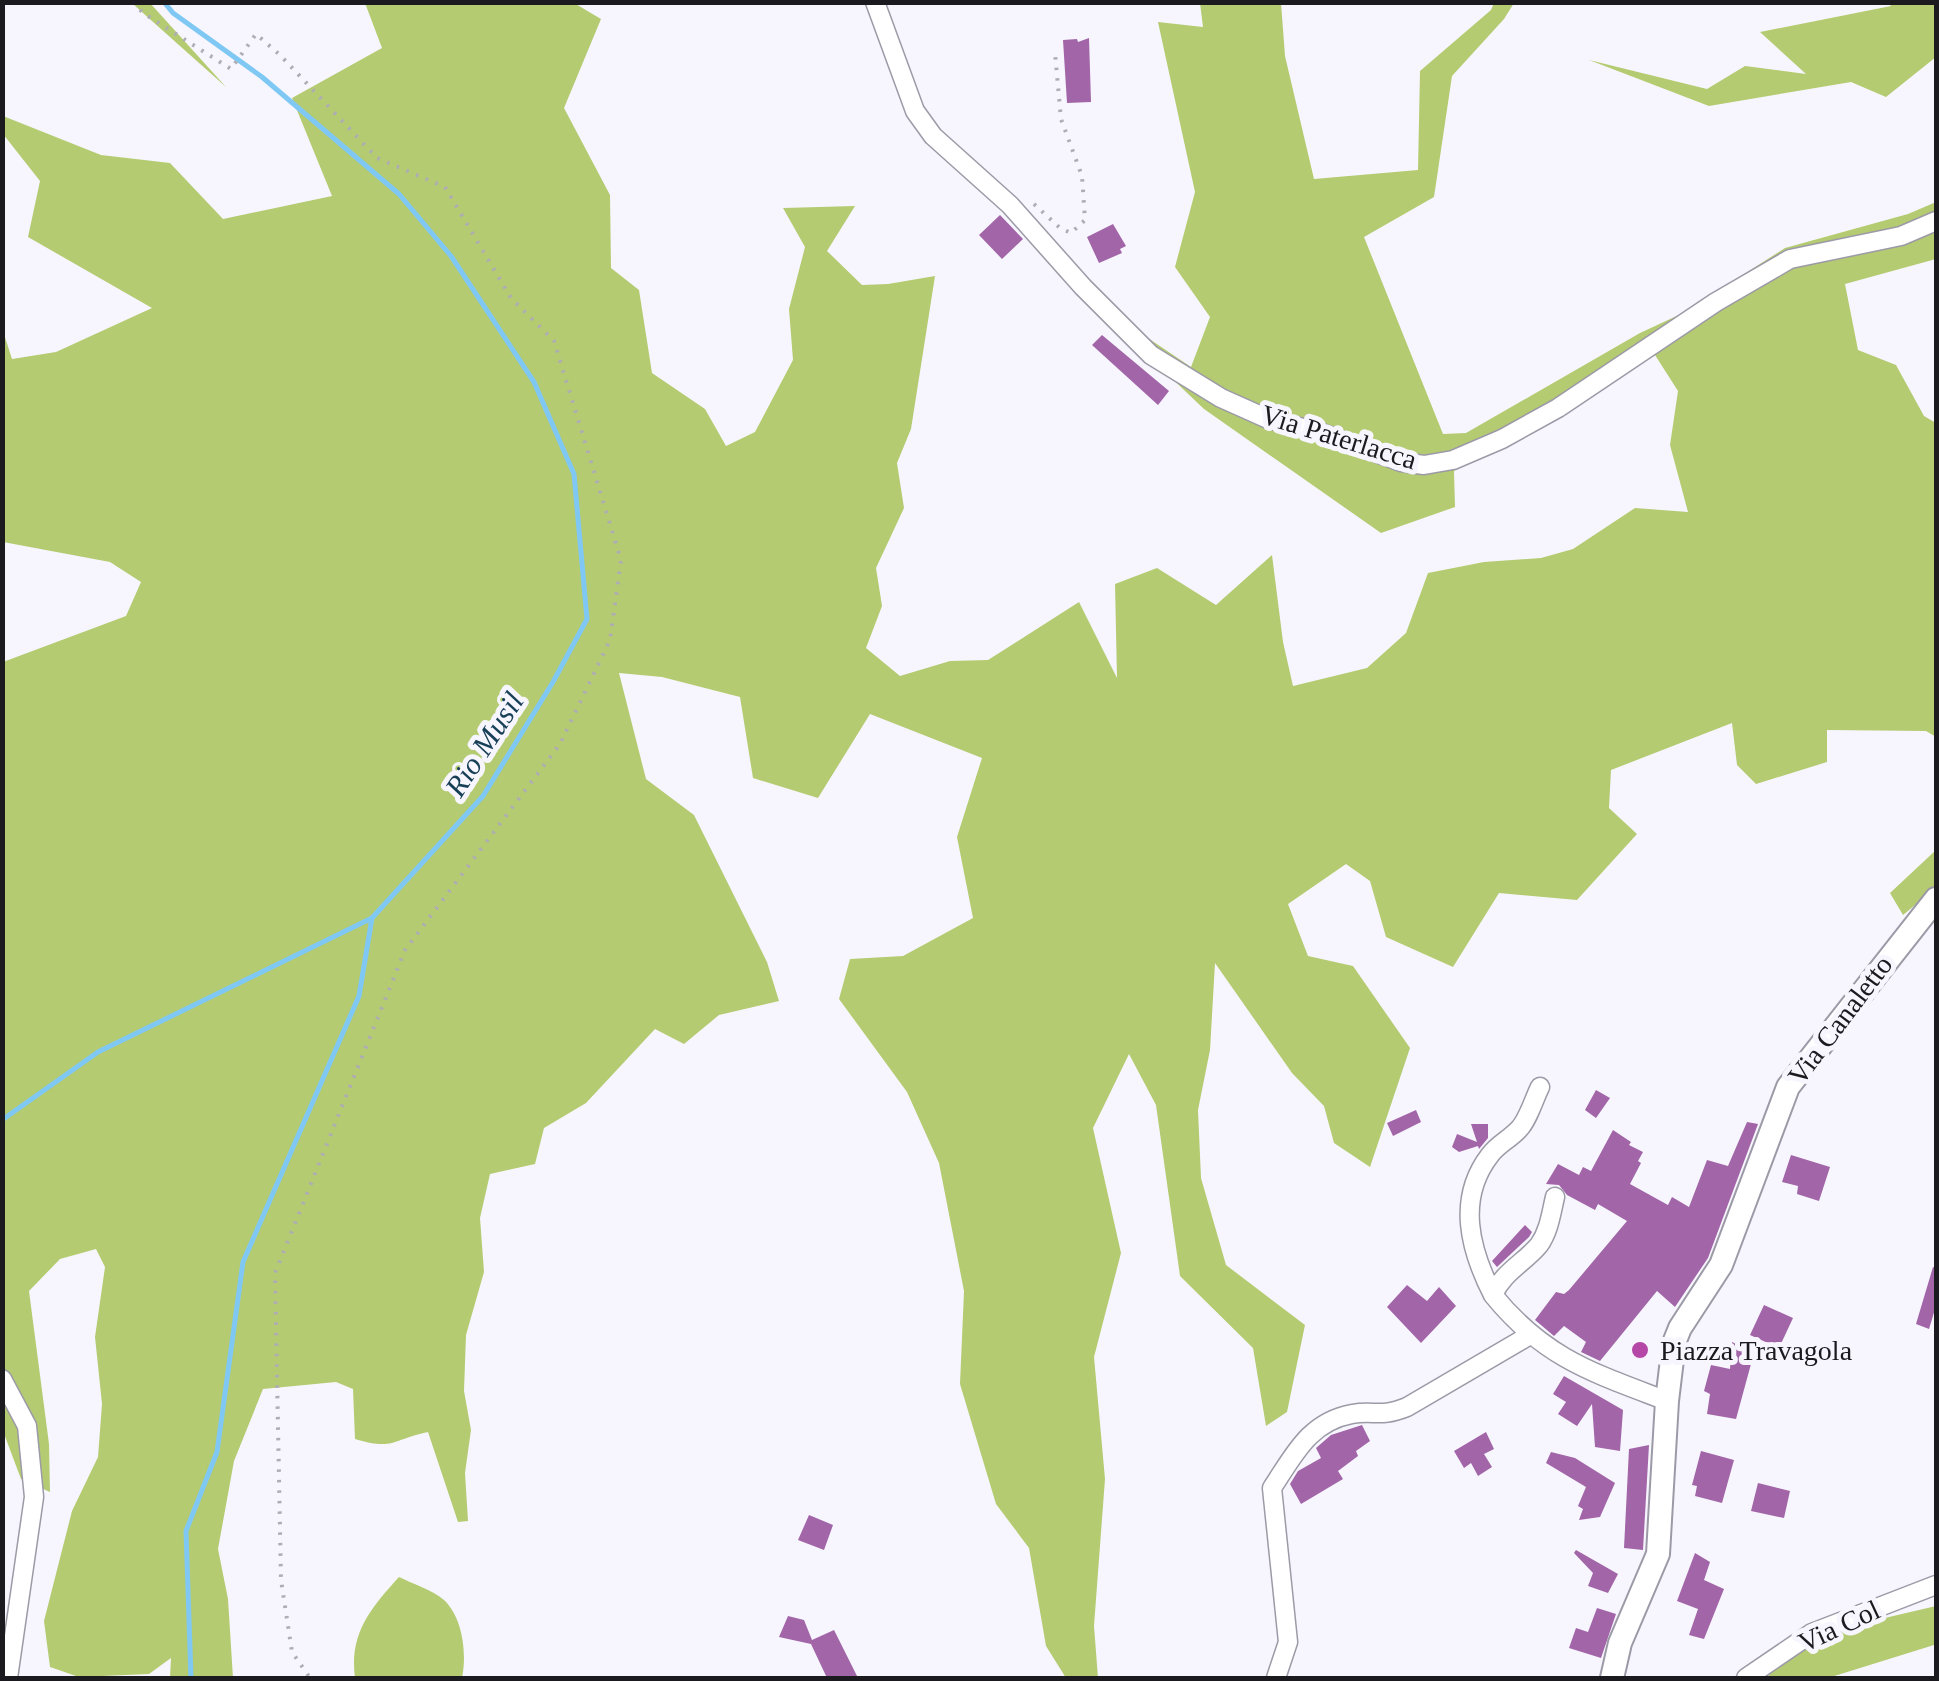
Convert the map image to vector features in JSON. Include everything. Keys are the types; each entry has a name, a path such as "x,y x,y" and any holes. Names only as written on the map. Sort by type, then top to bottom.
{"street":[{"name":"Via Paterlacca","path":"874,2 915,112 932,136 1010,205 1151,355 1221,398 1268,419 1322,432 1401,462 1424,465 1453,460 1502,438 1558,408 1716,302 1790,259 1901,236 1936,221"},
{"name":"Via Canaletto","path":"1612,1678 1620,1643 1658,1554 1667,1401 1674,1344 1680,1328 1721,1264 1788,1087 1936,898"},
{"path":"1540,1087 1520,1129 1490,1154 1475,1181 1469,1205 1477,1263 1493,1295 1530,1335 1588,1372 1667,1401"},
{"path":"1493,1295 1500,1280 1537,1247 1547,1232 1555,1197"},
{"path":"1276,1678 1288,1642 1272,1488 1310,1430 1356,1413 1386,1416 1407,1407 1530,1335"},
{"path":"2,1379 27,1426 34,1497 8,1678"},
{"name":"Via Col","path":"1746,1678 1812,1633 1936,1585"}],"path":[{"path":"133,2 231,69 256,34 377,158 445,187 511,298 554,341 621,560 610,640 560,744 404,950 275,1274 281,1580 292,1652 310,1678"},
{"path":"1032,202 1071,233 1085,220 1082,176 1061,119 1055,52"}],"green space":[{"path":"132,3 150,3 226,87 143,13"},
{"path":"365,3 574,3 601,19 564,108 610,195 611,268 639,290 652,373 705,409 726,446 755,432 793,360 789,309 805,247 783,208 855,206 827,251 862,285 935,276 911,429 897,463 904,508 876,568 882,606 866,648 900,676 950,661 988,660 1079,602 1117,678 1115,584 1157,568 1216,605 1272,555 1293,686 1367,668 1406,633 1428,573 1484,562 1541,558 1573,549 1635,508 1688,512 1670,445 1678,391 1655,355 1454,471 1455,507 1381,533 1204,409 1084,295 1191,367 1210,317 1175,267 1195,192 1158,22 1203,27 1200,3 1281,3 1285,56 1314,179 1418,170 1420,71 1491,10 1494,3 1514,3 1452,76 1434,197 1364,237 1443,434 1466,433 1640,333 1683,313 1785,248 1908,214 1936,202 1936,259 1845,284 1858,350 1896,365 1924,416 1936,423 1936,737 1926,731 1827,730 1827,762 1756,784 1737,765 1732,723 1611,770 1609,808 1637,834 1577,900 1499,893 1453,967 1386,937 1370,881 1346,864 1288,904 1308,956 1353,966 1410,1048 1370,1167 1334,1143 1324,1106 1292,1073 1215,963 1210,1050 1198,1110 1201,1178 1226,1265 1305,1325 1287,1412 1266,1426 1253,1348 1180,1276 1156,1105 1129,1054 1093,1128 1121,1253 1094,1357 1105,1479 1094,1626 1098,1678 1066,1678 1046,1646 1029,1548 996,1504 960,1384 964,1291 939,1163 907,1092 839,999 850,959 903,956 973,918 957,837 982,758 870,714 818,798 753,778 740,697 662,677 619,673 646,779 694,815 767,962 779,1001 719,1015 684,1044 655,1029 586,1103 544,1128 535,1164 490,1174 480,1218 484,1272 466,1335 464,1391 471,1430 465,1473 468,1521 458,1522 428,1432 386,1444 355,1439 353,1389 336,1382 263,1389 234,1461 218,1549 228,1599 233,1678 170,1678 171,1658 149,1674 79,1677 50,1667 44,1621 72,1511 98,1457 102,1404 95,1337 105,1267 96,1249 60,1259 29,1291 49,1444 50,1492 21,1479 3,1431 3,662 126,616 141,582 110,562 3,542 2,328 12,359 56,352 152,308 28,237 40,181 3,134 3,116 101,155 170,163 223,219 332,196 292,98 382,48"},
{"path":"1889,3 1936,3 1936,57 1886,97 1851,82 1709,106 1589,60 1707,89 1745,66 1806,74 1760,32 1891,6"},
{"path":"1936,850 1936,888 1903,915 1890,893"},
{"path":"399,1577 434,1593 456,1616 462,1637 462,1678 355,1678 355,1648 364,1622"},
{"path":"1936,1606 1934,1645 1828,1678 1766,1678 1808,1636"}],"building":[{"path":"1089,38 1091,102 1067,103 1063,40 1078,42"},
{"path":"1000,215 1023,239 1002,259 979,235"},
{"path":"1113,224 1126,246 1120,249 1122,253 1099,263 1087,237"},
{"path":"1102,335 1169,391 1158,405 1092,345"},
{"path":"1596,1090 1610,1098 1596,1118 1585,1110"},
{"path":"1416,1110 1421,1122 1393,1136 1387,1123"},
{"path":"1747,1122 1758,1124 1708,1258 1675,1307 1657,1291 1600,1361 1581,1352 1586,1342 1564,1326 1554,1336 1535,1320 1556,1292 1564,1294 1569,1290 1627,1221 1598,1204 1595,1210 1567,1195 1559,1185 1546,1184 1558,1164 1579,1175 1583,1167 1591,1171 1613,1130 1643,1152 1630,1184 1668,1205 1672,1197 1689,1207 1707,1160 1728,1166"},
{"path":"1471,1124 1488,1124 1488,1138 1479,1149 1478,1146 1459,1152 1452,1147 1457,1134 1477,1142"},
{"path":"1791,1155 1830,1167 1819,1201 1797,1194 1798,1186 1782,1182"},
{"path":"1525,1225 1532,1232 1529,1237 1497,1267 1492,1261"},
{"path":"1933,1267 1936,1306 1929,1329 1916,1324"},
{"path":"1407,1285 1427,1301 1439,1287 1456,1306 1421,1343 1387,1307"},
{"path":"1764,1305 1793,1318 1779,1348 1750,1335"},
{"path":"1732,1342 1754,1353 1736,1419 1707,1414 1710,1394 1704,1391 1711,1365 1730,1369"},
{"path":"1564,1376 1623,1410 1620,1451 1595,1447 1592,1404 1577,1426 1558,1414 1566,1402 1553,1394"},
{"path":"1362,1425 1370,1441 1338,1471 1343,1479 1301,1504 1290,1484 1298,1471 1321,1458 1316,1448 1331,1435"},
{"path":"1486,1432 1494,1449 1484,1454 1492,1467 1478,1476 1471,1463 1464,1468 1454,1451"},
{"path":"1649,1445 1643,1550 1624,1548 1629,1449"},
{"path":"1701,1451 1734,1460 1722,1503 1695,1496 1697,1486 1692,1485"},
{"path":"1551,1452 1575,1458 1615,1483 1600,1517 1579,1520 1583,1509 1578,1506 1586,1487 1546,1463"},
{"path":"1758,1483 1790,1491 1784,1518 1751,1511"},
{"path":"809,1515 833,1525 824,1550 798,1540"},
{"path":"1576,1550 1618,1574 1608,1593 1588,1586 1593,1573 1574,1553"},
{"path":"1695,1553 1710,1562 1704,1580 1724,1589 1704,1639 1689,1635 1698,1609 1677,1601"},
{"path":"1597,1608 1616,1614 1601,1658 1569,1648 1576,1628 1588,1632"},
{"path":"788,1616 804,1620 812,1640 834,1630 858,1678 827,1678 811,1644 779,1637"}],"waterway":[{"name":"Rio Musil","path":"164,2 173,13 262,77 399,194 451,256 534,382 574,474 587,619 483,796 372,918 359,996 243,1262 217,1452 186,1531 191,1678"},
{"path":"2,1120 98,1052 372,918"}],"place":[{"name":"Piazza Travagola","path":"1640,1350"}]}
